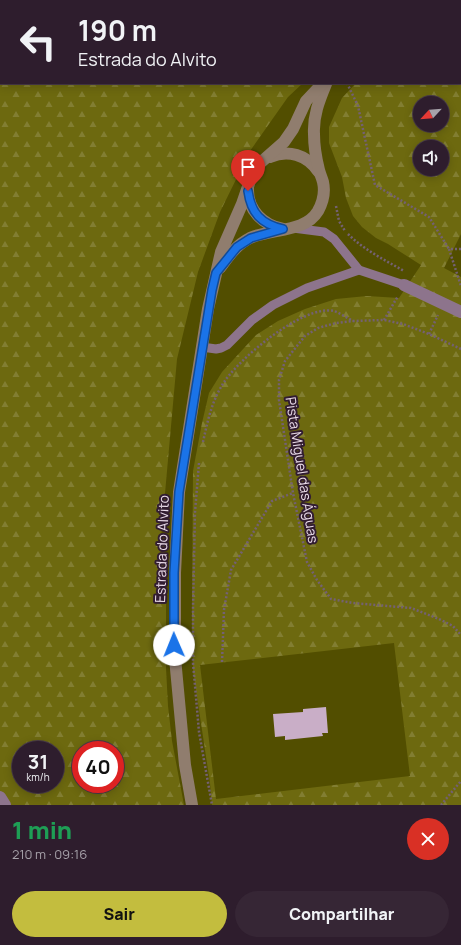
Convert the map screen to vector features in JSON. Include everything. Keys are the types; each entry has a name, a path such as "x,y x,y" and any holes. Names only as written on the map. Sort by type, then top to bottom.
{"street":[{"name":"Estrada do Alvito","path":"192,805 185,764 175,666 174,573 179,492 208,309 221,252 242,204 253,172 259,164 284,142 293,129 306,101 323,84"},
{"name":"Estrada do Alvito","path":"319,173 315,150 314,125 317,105 324,84"},
{"name":"Estrada do Alvito","path":"216,273 229,256 243,242 259,235 303,225 311,220 320,207 324,193 323,182 319,173 306,158 296,154 286,153 276,154 267,158"},
{"path":"249,181 249,200 255,213 265,223 274,227 288,229"},
{"path":"404,285 461,312"},
{"path":"0,797 4,805"}],"lane":[{"path":"288,229 324,232 334,239 358,270 404,285"},
{"path":"202,347 216,349 221,348 252,320 273,305 307,288 358,270"}],"path":[{"path":"347,84 358,106 375,185 429,217 449,249 461,286"},
{"path":"335,199 339,221 345,232 374,254 410,274"},
{"path":"449,249 461,249"},
{"path":"429,334 444,303"},
{"path":"202,444 209,415 221,387 236,366 252,351 283,328 315,312 333,311 353,321"},
{"name":"Pista Miguel das Águas","path":"461,349 403,324 384,320 336,323 318,328 305,336 285,361 279,380 279,400 293,493 307,562 330,599 353,603 411,608 453,626 461,636"},
{"path":"200,459 195,512 193,663 199,732 212,805"},
{"path":"222,662 224,610 231,570 272,501 293,493"},
{"path":"441,805 461,781"}],"shaded area":[{"path":"0,84 461,84 461,805 0,805"}],"green space":[{"path":"0,84 302,84 288,97 250,151 220,212 198,272 177,359 161,538 166,558 166,668 172,741 184,805 0,805"},
{"path":"355,84 461,84 461,234 444,268 461,277 461,805 212,805 193,670 192,629 193,471 209,393 222,372 256,335 278,321 305,309 336,299 367,296 399,298 421,265 376,238 362,227 353,216 346,198 342,177 329,143 329,127 342,98","holes":["394,643 410,776 216,799 200,665"]}],"building":[{"path":"326,707 328,733 322,733 323,736 285,740 285,736 275,737 273,714 303,712 303,709"}],"route":[{"path":"174,645 174,573 179,492 208,309 216,273 229,256 243,242 259,235 283,229 265,223 258,217 252,209 248,191"}]}
